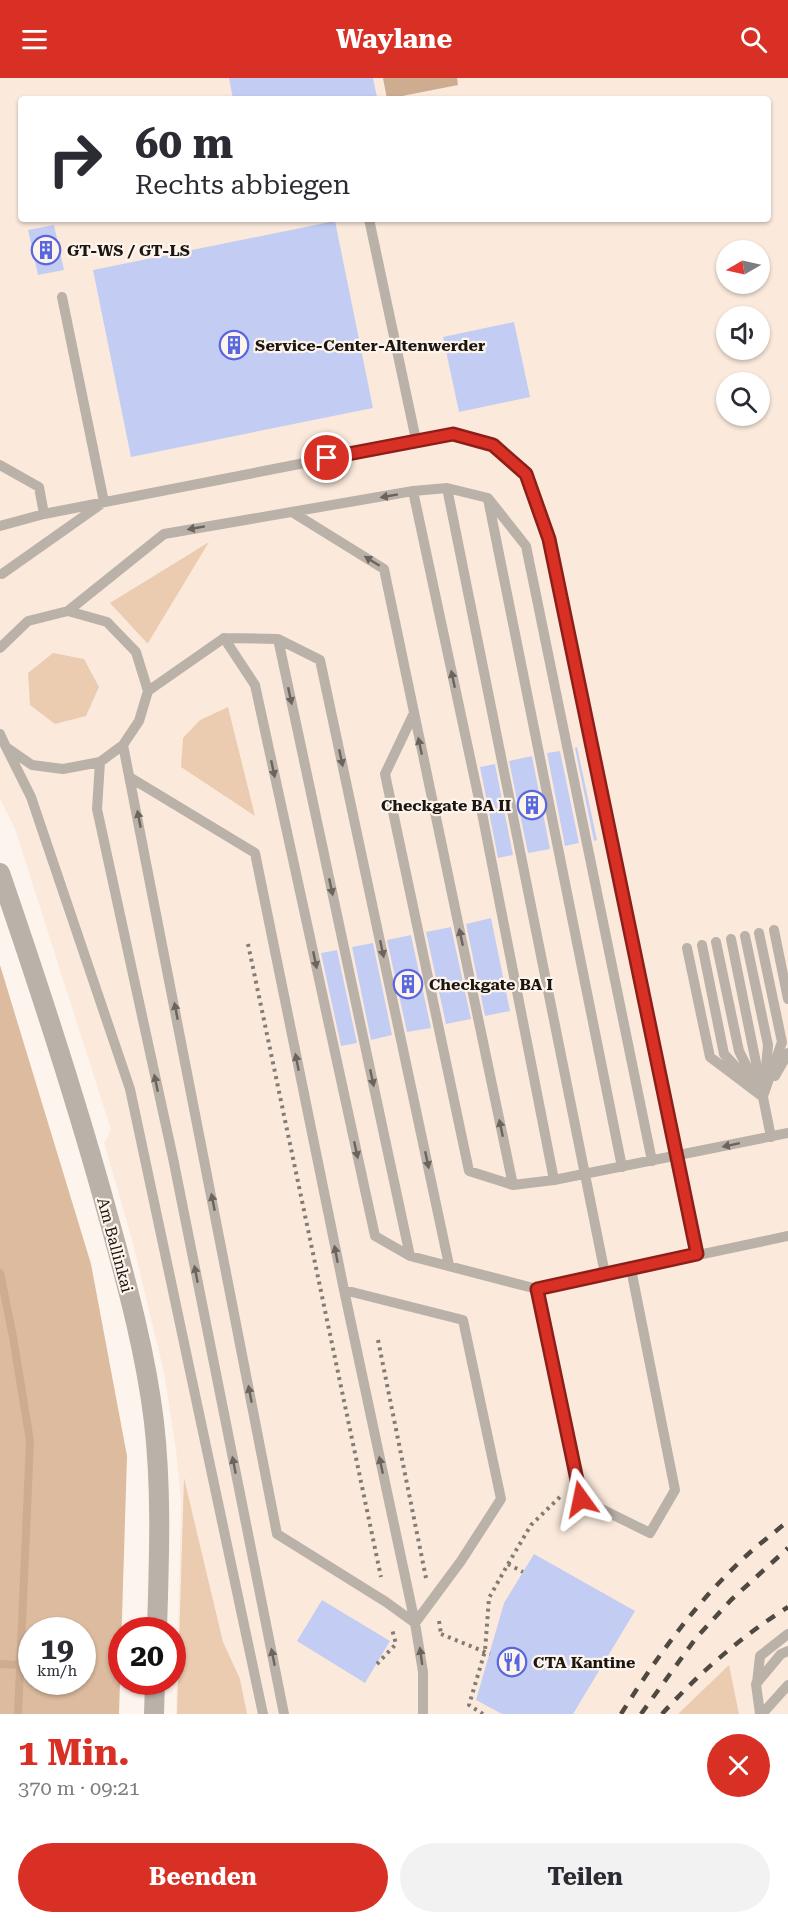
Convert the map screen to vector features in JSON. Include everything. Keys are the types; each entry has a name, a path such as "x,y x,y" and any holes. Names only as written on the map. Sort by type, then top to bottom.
{"street":[{"name":"Am Ballinkai","path":"0,873 86,1137 120,1261 143,1358 154,1421 159,1482 157,1617"},
{"path":"154,1714 155,1695"}],"lane":[{"path":"370,222 416,440"},
{"path":"62,297 104,502"},
{"path":"0,526 44,514 453,434 493,445 526,474 549,539 697,1254"},
{"path":"0,465 39,487 44,514"},
{"path":"0,648 28,621 68,611 164,534 413,491 447,488 488,498 526,546 652,1161"},
{"path":"447,488 605,1274"},
{"path":"413,491 483,818 554,1180"},
{"path":"488,498 622,1167"},
{"path":"2,574 104,502"},
{"path":"292,512 384,569 513,1185"},
{"path":"6,747 32,765 63,769 100,762 123,745 139,721 148,692 136,652 107,622 68,611"},
{"path":"148,692 224,638 278,639 320,660 449,1265"},
{"path":"224,638 255,685 375,1236 410,1256 537,1289 788,1236"},
{"path":"278,639 410,1256"},
{"path":"414,713 385,774 469,1171 513,1185 554,1180 788,1133"},
{"path":"0,734 31,797 130,1089 263,1714"},
{"path":"123,745 277,1534 416,1623"},
{"path":"100,762 97,809 173,1158 284,1714"},
{"path":"131,778 255,853 344,1290 416,1623 423,1672 423,1714"},
{"path":"774,930 788,999"},
{"path":"759,933 782,1042 763,1097"},
{"path":"745,936 768,1045 763,1097"},
{"path":"731,939 771,1137"},
{"path":"716,942 739,1051 763,1097"},
{"path":"702,945 724,1054 763,1097"},
{"path":"687,948 710,1057 763,1097"},
{"path":"763,1097 788,1053"},
{"path":"537,1289 581,1499 650,1533 675,1490 631,1269"},
{"path":"344,1290 464,1320 501,1499 416,1623"},
{"path":"761,1714 756,1684 760,1656 788,1634"},
{"path":"756,1684 781,1654 788,1651"},
{"path":"761,1714 788,1685"}],"path":[{"path":"248,944 396,1644"},
{"path":"378,1340 428,1588 435,1596 441,1634"},
{"path":"483,1714 469,1706 485,1651 489,1598 531,1525 562,1494 581,1499"},
{"path":"508,1564 523,1572"},
{"path":"377,1664 396,1644 441,1634 490,1654"}],"shaded area":[{"path":"0,78 788,78 788,1714 176,1714 176,1695 186,1695 186,1617 178,1617 181,1501 176,1451 164,1373 132,1240 104,1143 111,1130 15,829 0,799"},
{"path":"383,78 457,78 458,85 402,96 386,96"},
{"path":"209,542 148,643 147,643 110,603"},
{"path":"53,653 84,659 99,687 86,716 55,724 30,705 28,673"},
{"path":"228,707 255,816 181,767 183,738 200,720"},
{"path":"0,965 91,1264 127,1456 122,1617 108,1617 108,1695 120,1695 119,1714 0,1714"},
{"path":"184,1478 223,1642 240,1679 247,1714 177,1714 178,1695 186,1695 186,1617 180,1617"},
{"path":"729,1665 739,1714 678,1714"}],"building":[{"path":"229,78 373,78 377,96 232,96"},
{"name":"Service-Center-Altenwerder","path":"335,222 373,408 131,457 93,270"},
{"name":"GT-WS / GT-LS","path":"54,225 64,270 38,275 28,230"},
{"path":"514,322 530,397 459,412 443,337"},
{"path":"577,747 597,840 594,841 575,748"},
{"path":"560,751 579,843 565,846 547,753"},
{"path":"532,756 550,849 528,853 509,761"},
{"path":"495,764 513,855 498,858 480,767"},
{"path":"491,918 510,1011 485,1016 466,924"},
{"path":"451,927 471,1019 446,1024 426,932"},
{"path":"411,935 431,1028 407,1032 387,940"},
{"path":"373,943 392,1035 371,1040 352,947"},
{"path":"337,950 357,1043 341,1046 321,953"},
{"path":"534,1554 635,1611 573,1714 502,1714 476,1700 504,1603"},
{"path":"322,1600 390,1641 365,1683 297,1641"}],"waterway":[{"path":"0,1273 30,1441 18,1714"},
{"path":"0,1664 18,1665"}],"railway":[{"path":"621,1714 648,1672 710,1592 746,1556 788,1521"},
{"path":"641,1714 696,1638 731,1600 788,1548"},
{"path":"662,1714 722,1656 754,1630 788,1607"}],"place":[{"name":"GT-WS / GT-LS","path":"46,250"},
{"name":"Service-Center-Altenwerder","path":"234,345"},
{"name":"Checkgate BA II","path":"532,805"},
{"name":"Checkgate BA I","path":"408,984"},
{"name":"CTA Kantine","path":"512,1662"}],"route":[{"path":"327,458 453,434 493,445 526,474 549,539 697,1254 537,1289 581,1499"}]}
